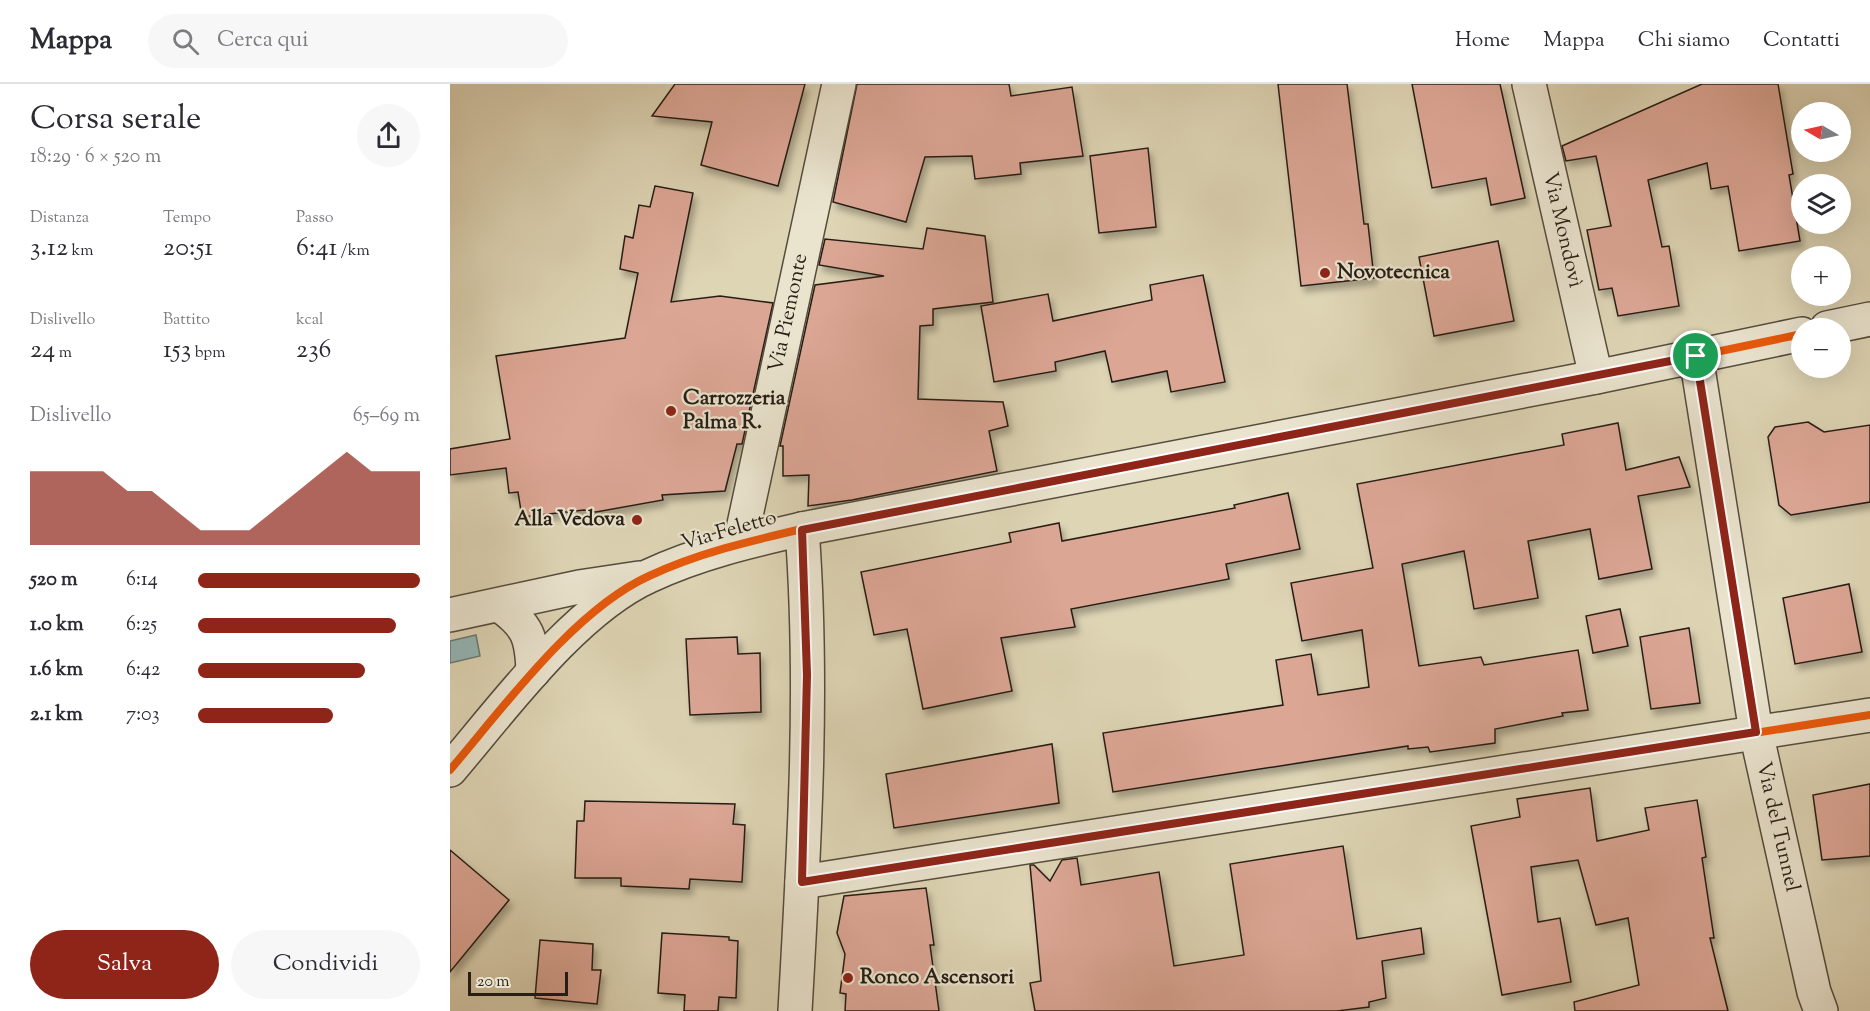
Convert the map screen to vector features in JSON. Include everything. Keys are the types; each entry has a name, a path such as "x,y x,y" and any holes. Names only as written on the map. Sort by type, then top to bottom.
{"street":[{"name":"Via Piemonte","path":"740,543 839,84"},
{"name":"Via Mondovì","path":"1528,84 1596,376"},
{"path":"1851,323 1870,319"},
{"name":"Via Feletto","path":"450,770 533,672 581,624 647,576 740,543 1791,336"},
{"name":"Via del Tunnel","path":"1696,356 1756,732 1814,992 1821,1011"},
{"path":"795,1011 802,882 807,675 802,530"},
{"path":"450,615 579,586 647,576"},
{"path":"499,605 517,617 528,632 533,672"},
{"path":"802,882 1870,715"}],"water":[{"path":"476,635 480,656 450,663 450,641"}],"building":[{"path":"675,84 805,84 778,186 701,165 712,122 652,116"},
{"path":"857,84 1009,84 1011,96 1072,87 1083,156 1020,163 1021,174 975,179 972,156 925,157 906,222 833,202"},
{"path":"1278,84 1347,84 1364,224 1368,224 1374,278 1301,286"},
{"path":"1412,84 1500,84 1525,198 1491,205 1486,178 1432,188"},
{"path":"1702,84 1778,84 1793,174 1789,175 1791,234 1799,234 1800,241 1739,251 1728,186 1711,189 1707,163 1648,180 1662,247 1669,246 1679,306 1618,316 1612,288 1599,290 1587,230 1611,226 1596,156 1566,161 1562,146"},
{"path":"1148,148 1156,227 1099,233 1090,156"},
{"path":"655,186 693,193 671,302 720,296 773,303 742,444 737,444 725,491 662,495 663,500 596,512 584,510 522,517 518,492 509,493 506,468 450,475 450,449 510,439 496,356 625,338 638,273 620,269 625,236 633,238 639,205 650,207"},
{"path":"927,228 985,236 993,302 933,309 933,325 920,326 918,399 1003,402 1008,426 989,431 997,471 852,500 808,506 809,475 783,476 783,446 780,446 815,285 884,276 819,265 825,239 923,249"},
{"path":"1498,241 1514,321 1434,336 1419,257"},
{"path":"1203,275 1225,382 1171,392 1167,371 1112,382 1105,351 1055,362 1056,371 994,382 981,306 1048,294 1053,321 1152,300 1150,285"},
{"path":"1808,422 1824,432 1870,425 1870,502 1791,515 1779,505 1768,437 1775,427"},
{"path":"1618,423 1626,470 1679,457 1690,487 1638,496 1652,569 1599,579 1590,529 1528,541 1538,598 1474,609 1464,551 1402,564 1419,666 1481,657 1484,665 1578,650 1588,710 1562,713 1563,716 1495,729 1495,743 1430,752 1428,747 1408,749 1408,746 1113,792 1103,733 1283,705 1276,660 1311,654 1318,695 1369,687 1362,630 1302,641 1291,583 1373,568 1357,484 1564,445 1562,434"},
{"path":"1288,493 1300,549 1226,564 1229,579 1071,609 1075,627 1001,638 1012,691 923,709 907,629 874,635 861,572 1011,542 1009,533 1059,523 1062,541 1235,508 1234,505"},
{"path":"1849,584 1862,652 1795,664 1783,598"},
{"path":"1620,609 1628,646 1593,653 1586,616"},
{"path":"1689,628 1700,703 1651,709 1640,637"},
{"path":"737,637 738,654 760,653 761,712 690,715 686,639"},
{"path":"1052,744 1059,803 894,828 886,774"},
{"path":"1870,784 1870,856 1822,860 1813,795"},
{"path":"1590,788 1597,841 1649,830 1645,808 1697,800 1706,857 1702,858 1714,938 1710,938 1728,1011 1575,1011 1574,1002 1639,985 1628,918 1596,925 1578,860 1531,867 1538,922 1560,918 1571,982 1502,995 1471,826 1520,817 1517,799"},
{"path":"585,801 735,804 733,824 745,825 742,882 690,879 689,889 621,886 621,878 575,878 577,821 584,821"},
{"path":"1343,846 1357,939 1421,928 1424,954 1382,961 1386,998 1369,1002 1369,1007 1337,1011 1035,1011 1030,983 1041,981 1030,865 1034,865 1050,881 1062,860 1077,858 1081,885 1159,872 1174,966 1244,955 1230,864"},
{"path":"450,850 509,900 450,972"},
{"path":"926,888 934,945 930,945 939,1011 845,1011 846,994 840,993 845,954 837,933 844,896"},
{"path":"662,933 729,937 729,940 738,941 736,998 719,997 718,1011 684,1011 685,995 658,993"},
{"path":"540,940 593,944 592,970 601,970 597,1004 535,998"}],"cycle path":[{"path":"450,770 541,662 594,612 621,592 649,576 705,554 802,529 1596,377 1791,336"},
{"path":"802,882 1870,715"}],"place":[{"name":"Novotecnica","path":"1325,273"},
{"name":"Carrozzeria Palma R.","path":"671,411"},
{"name":"Alla Vedova","path":"637,520"},
{"name":"Ronco Ascensori","path":"848,978"}],"route":[{"path":"1696,356 1756,732 802,882 807,675 806,582 802,530 1696,356"}]}
